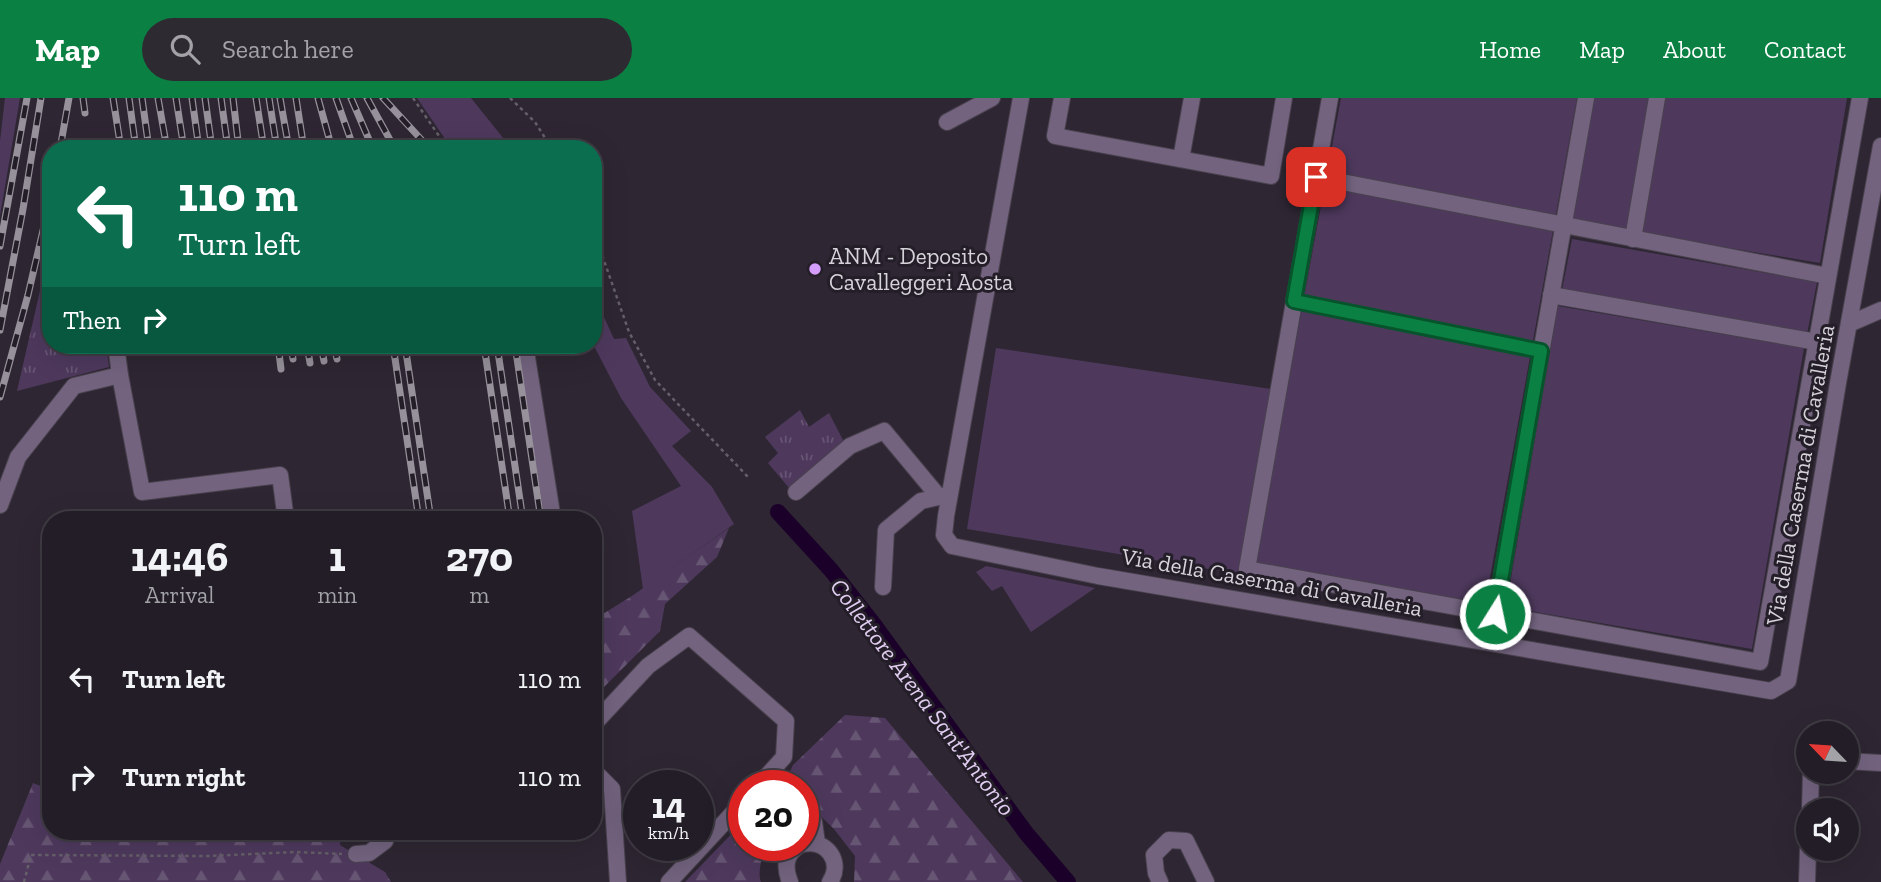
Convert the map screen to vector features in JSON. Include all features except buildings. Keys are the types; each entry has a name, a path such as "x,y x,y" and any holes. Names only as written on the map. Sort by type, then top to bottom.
{"street":[{"path":"947,122 992,98"},
{"name":"Via della Caserma di Cavalleria","path":"1021,98 944,496 944,535 952,546 1771,691 1788,681 1881,146"},
{"path":"1062,98 1055,136 1271,176 1284,98"},
{"path":"1181,159 1192,98"},
{"path":"1330,98 1247,569 1760,662 1860,98"},
{"path":"1495,614 1586,98"},
{"path":"1633,239 1657,98"},
{"path":"1316,177 1828,276"},
{"path":"1551,295 1817,342"},
{"path":"1294,301 1541,351"},
{"path":"1849,324 1881,310"},
{"path":"117,354 142,492 280,475 285,511"},
{"path":"526,354 552,511"},
{"path":"0,505 18,457 74,386 120,375"},
{"path":"796,492 850,446 884,431 944,496"},
{"path":"883,587 886,530 921,501 944,496"},
{"path":"602,715 648,666 689,636 786,721 784,757 775,770"},
{"path":"1859,762 1881,764"},
{"path":"602,779 612,789 618,882"},
{"path":"669,882 728,818"},
{"path":"356,854 369,853 384,840"},
{"path":"1160,882 1154,855 1169,840 1186,841 1206,882"},
{"path":"819,846 825,847 835,861 830,882"},
{"path":"786,861 790,882"},
{"path":"1807,882 1808,861"}],"path":[{"path":"413,98 442,140"},
{"path":"510,98 535,122 546,140"},
{"path":"602,255 629,332 654,380 749,478"},
{"path":"24,882 31,855 208,856 296,852 356,854"}],"green space":[{"path":"5,98 20,98 0,216 0,141"},
{"path":"417,98 471,98 505,140 446,140"},
{"path":"1341,98 1577,98 1485,605 1255,562"},
{"path":"1592,98 1652,98 1629,230 1570,220"},
{"path":"1662,98 1847,98 1820,263 1639,233"},
{"path":"1572,239 1817,282 1807,334 1562,290"},
{"path":"42,282 42,354 107,354 109,367 17,391"},
{"path":"1558,306 1804,348 1752,649 1506,607"},
{"path":"602,313 614,339 626,338 650,387 691,431 672,446 712,487 734,524 643,589 632,511 681,486 621,398 598,354 602,354"},
{"path":"996,348 1271,389 1239,574 967,529"},
{"path":"800,410 809,427 829,413 845,444 790,489 768,463 778,453 765,437"},
{"path":"729,528 717,557 665,604 660,631 602,689 602,614"},
{"path":"986,566 1095,588 1031,632 1002,586 992,591 976,572"},
{"path":"845,715 885,718 1023,882 854,882 855,856 819,814 819,770 791,770"},
{"path":"33,783 42,786 42,840 340,840 340,845 385,872 391,882 0,882 0,864"},
{"path":"728,838 728,861 762,861 761,882 685,882 705,861 714,861 714,852"}],"waterway":[{"name":"Collettore Arena Sant'Antonio","path":"778,512 831,570 875,626 1026,833 1068,882"}],"railway":[{"path":"0,246 27,98"},
{"path":"0,330 41,98"},
{"path":"62,140 69,98"},
{"path":"83,98 85,113"},
{"path":"113,98 120,140"},
{"path":"129,98 135,140"},
{"path":"142,98 148,140"},
{"path":"158,98 165,140"},
{"path":"176,98 183,140"},
{"path":"192,98 198,140"},
{"path":"205,98 211,140"},
{"path":"221,98 227,140"},
{"path":"233,98 238,140"},
{"path":"256,98 263,140"},
{"path":"269,98 276,140"},
{"path":"280,98 287,140"},
{"path":"296,98 303,140"},
{"path":"318,98 330,140"},
{"path":"336,98 351,140"},
{"path":"351,98 369,140"},
{"path":"367,98 390,140"},
{"path":"383,98 422,140"},
{"path":"0,397 42,235"},
{"path":"279,354 281,369"},
{"path":"292,354 293,359"},
{"path":"308,354 310,363"},
{"path":"323,354 324,361"},
{"path":"336,354 337,359"},
{"path":"394,354 418,511"},
{"path":"406,354 430,511"},
{"path":"485,354 509,511"},
{"path":"498,354 522,511"},
{"path":"516,354 540,511"}],"place":[{"name":"ANM - Deposito Cavalleggeri Aosta","path":"815,269"}],"route":[{"path":"1316,177 1294,301 1541,351 1495,614"}]}
